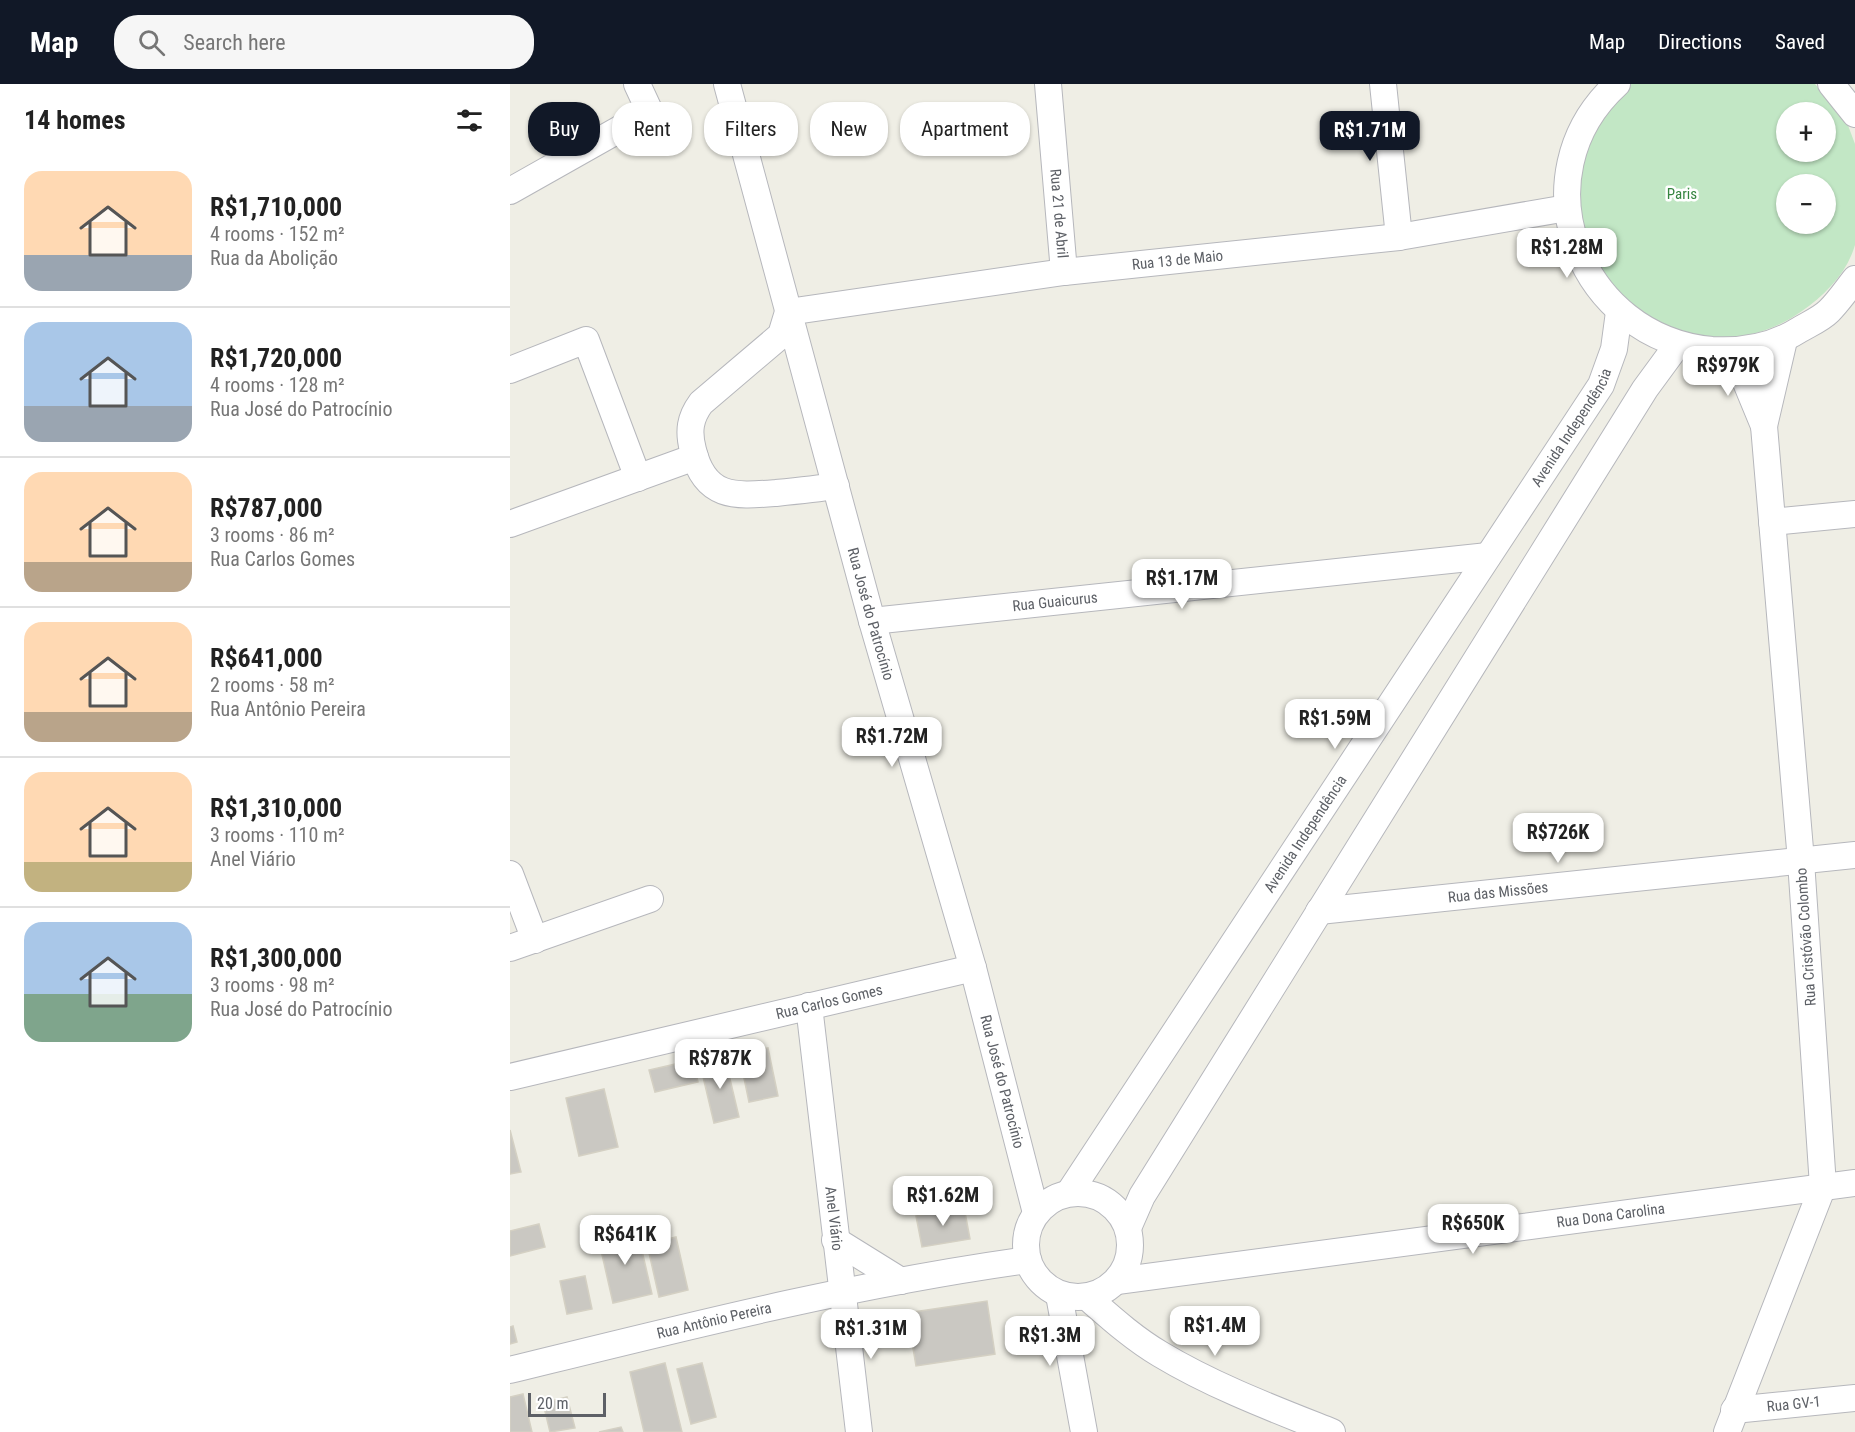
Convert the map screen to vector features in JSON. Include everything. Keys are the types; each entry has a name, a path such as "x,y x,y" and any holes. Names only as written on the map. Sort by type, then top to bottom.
{"street":[{"path":"510,191 650,112 637,84"},
{"name":"Rua José do Patrocínio","path":"727,84 872,621 973,968 1036,1213"},
{"name":"Rua 21 de Abril","path":"1048,84 1064,272"},
{"path":"1383,84 1399,237"},
{"path":"1617,84 1604,96 1582,129 1570,167 1567,208 1576,247 1594,284 1620,312 1651,334 1688,348 1733,351 1759,348 1784,340 1828,312 1855,279"},
{"path":"1832,84 1855,114"},
{"name":"Rua 13 de Maio","path":"788,312 1064,272 1399,237 1567,208"},
{"path":"788,312 781,335 701,403 694,412 689,430 695,457 706,480 731,495 836,486"},
{"name":"Avenida Independência","path":"1069,1194 1601,384 1614,349 1620,312"},
{"path":"510,370 586,340 638,478"},
{"name":"Rua Cristóvão Colombo","path":"1764,426 1784,340"},
{"path":"1128,1228 1142,1196 1319,911 1645,389 1678,344"},
{"name":"Rua Cristóvão Colombo","path":"1730,1421 1823,1186 1801,861 1764,426 1733,351"},
{"path":"510,524 695,457"},
{"path":"1772,522 1855,514"},
{"name":"Rua Guaicurus","path":"872,621 1488,556"},
{"name":"Rua das Missões","path":"1319,911 1855,855"},
{"path":"510,874 535,940"},
{"path":"510,948 650,899"},
{"name":"Rua Carlos Gomes","path":"510,1077 973,968"},
{"name":"Anel Viário","path":"809,1006 859,1432"},
{"name":"Rua Dona Carolina","path":"1117,1281 1855,1183"},
{"path":"1069,1194 1088,1194 1105,1200 1119,1212 1128,1228 1130,1256 1125,1270 1117,1281 1103,1292 1087,1297 1059,1294 1040,1281 1028,1260 1026,1236 1036,1213 1051,1200 1069,1194"},
{"path":"835,1239 901,1281"},
{"name":"Rua Antônio Pereira","path":"510,1370 708,1322 842,1293 1028,1260"},
{"path":"1059,1294 1084,1432"},
{"path":"1087,1297 1121,1327 1160,1354 1262,1404 1332,1432"},
{"name":"Rua GV-1","path":"1730,1421 1816,1402 1855,1398"},
{"path":"1816,1402 1855,1418"}],"green space":[{"name":"Paris","path":"1629,84 1815,84 1830,102 1776,102 1776,162 1836,162 1836,108 1846,120 1855,144 1855,245 1841,274 1819,298 1802,311 1760,332 1717,338 1675,330 1638,310 1608,281 1587,244 1577,202 1584,144 1594,125"}],"building":[{"path":"768,1048 778,1096 749,1102 739,1054"},
{"path":"725,1058 739,1117 714,1123 700,1064"},
{"path":"693,1060 698,1082 655,1092 649,1070"},
{"path":"604,1089 618,1147 579,1156 566,1098"},
{"path":"510,1130 521,1172 510,1174"},
{"path":"964,1207 970,1239 922,1247 916,1216"},
{"path":"539,1224 545,1247 510,1256 510,1231"},
{"path":"637,1229 652,1294 613,1303 598,1237"},
{"path":"676,1237 688,1290 659,1297 647,1244"},
{"path":"585,1276 592,1309 567,1314 560,1281"},
{"path":"987,1301 995,1354 916,1366 907,1313"},
{"path":"513,1326 517,1342 510,1344 510,1327"},
{"path":"665,1363 682,1432 644,1432 630,1372"},
{"path":"702,1363 716,1417 691,1424 677,1369"},
{"path":"523,1394 532,1432 510,1432 510,1397"},
{"path":"567,1397 575,1428 550,1432 543,1403"},
{"path":"621,1427 623,1432 599,1432"}]}
